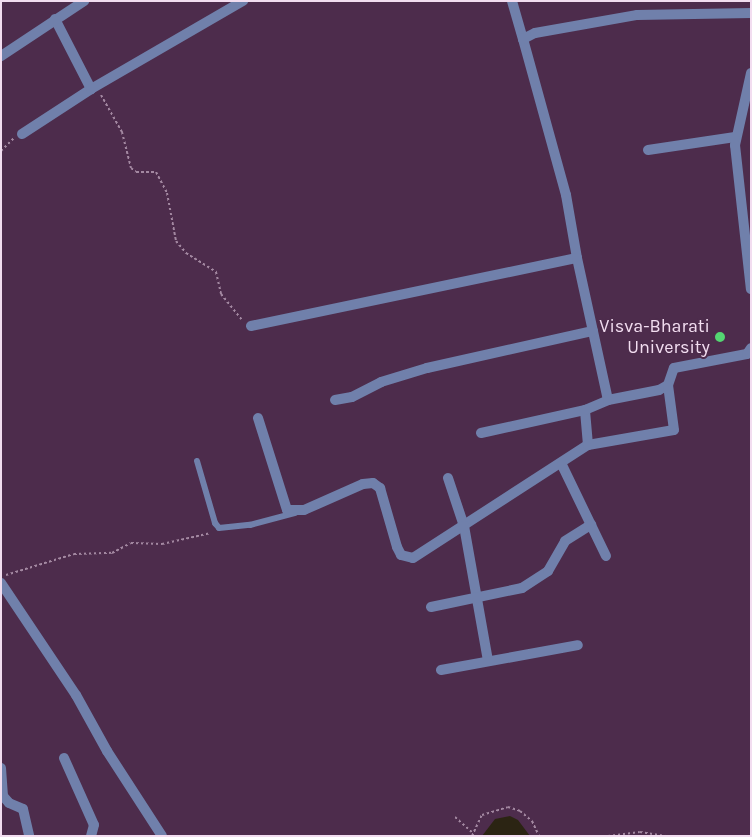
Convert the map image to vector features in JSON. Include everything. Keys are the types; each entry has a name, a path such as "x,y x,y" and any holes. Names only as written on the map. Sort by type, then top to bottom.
{"street":[{"path":"1,56 84,1"},
{"path":"22,134 93,88 243,1"},
{"path":"512,1 566,195 576,258 608,400"},
{"path":"702,1 704,12"},
{"path":"523,39 535,33 637,15 704,12 751,13"},
{"path":"55,19 93,88"},
{"path":"751,74 735,137 751,289"},
{"path":"648,150 735,137"},
{"path":"251,326 576,258"},
{"path":"335,400 352,397 381,382 427,368 593,331"},
{"path":"258,418 287,510 295,513 363,484 373,483 380,488 397,547 407,558 425,553 506,495 562,465 588,446 674,430 668,385 674,368 749,353"},
{"path":"481,433 585,410 608,400 668,385"},
{"path":"585,410 588,446"},
{"path":"562,465 606,556"},
{"path":"448,478 464,526 488,661"},
{"path":"430,607 509,592 532,583 548,571 565,541 591,525"},
{"path":"1,583 76,695 107,751 162,836"},
{"path":"441,670 578,645"},
{"path":"64,758 94,825 91,836"},
{"path":"1,768 3,796 9,803 23,809 29,836"}],"lane":[{"path":"198,461 214,523 219,528 250,525 295,513"}],"path":[{"path":"93,88 122,132 131,168 136,172 156,172 167,193 176,241 186,253 216,272 222,294 244,322 251,326"},
{"path":"1,151 22,134"},
{"path":"1,576 43,566 74,554 112,553 131,543 162,544 205,534 219,528"},
{"path":"455,817 472,834 482,815 508,808 520,811 532,821 539,836"},
{"path":"608,836 640,832 666,836"}],"shaded area":[{"path":"510,816 518,820 530,836 482,836 495,819"}],"place":[{"name":"Visva-Bharati University","path":"720,337"}]}
